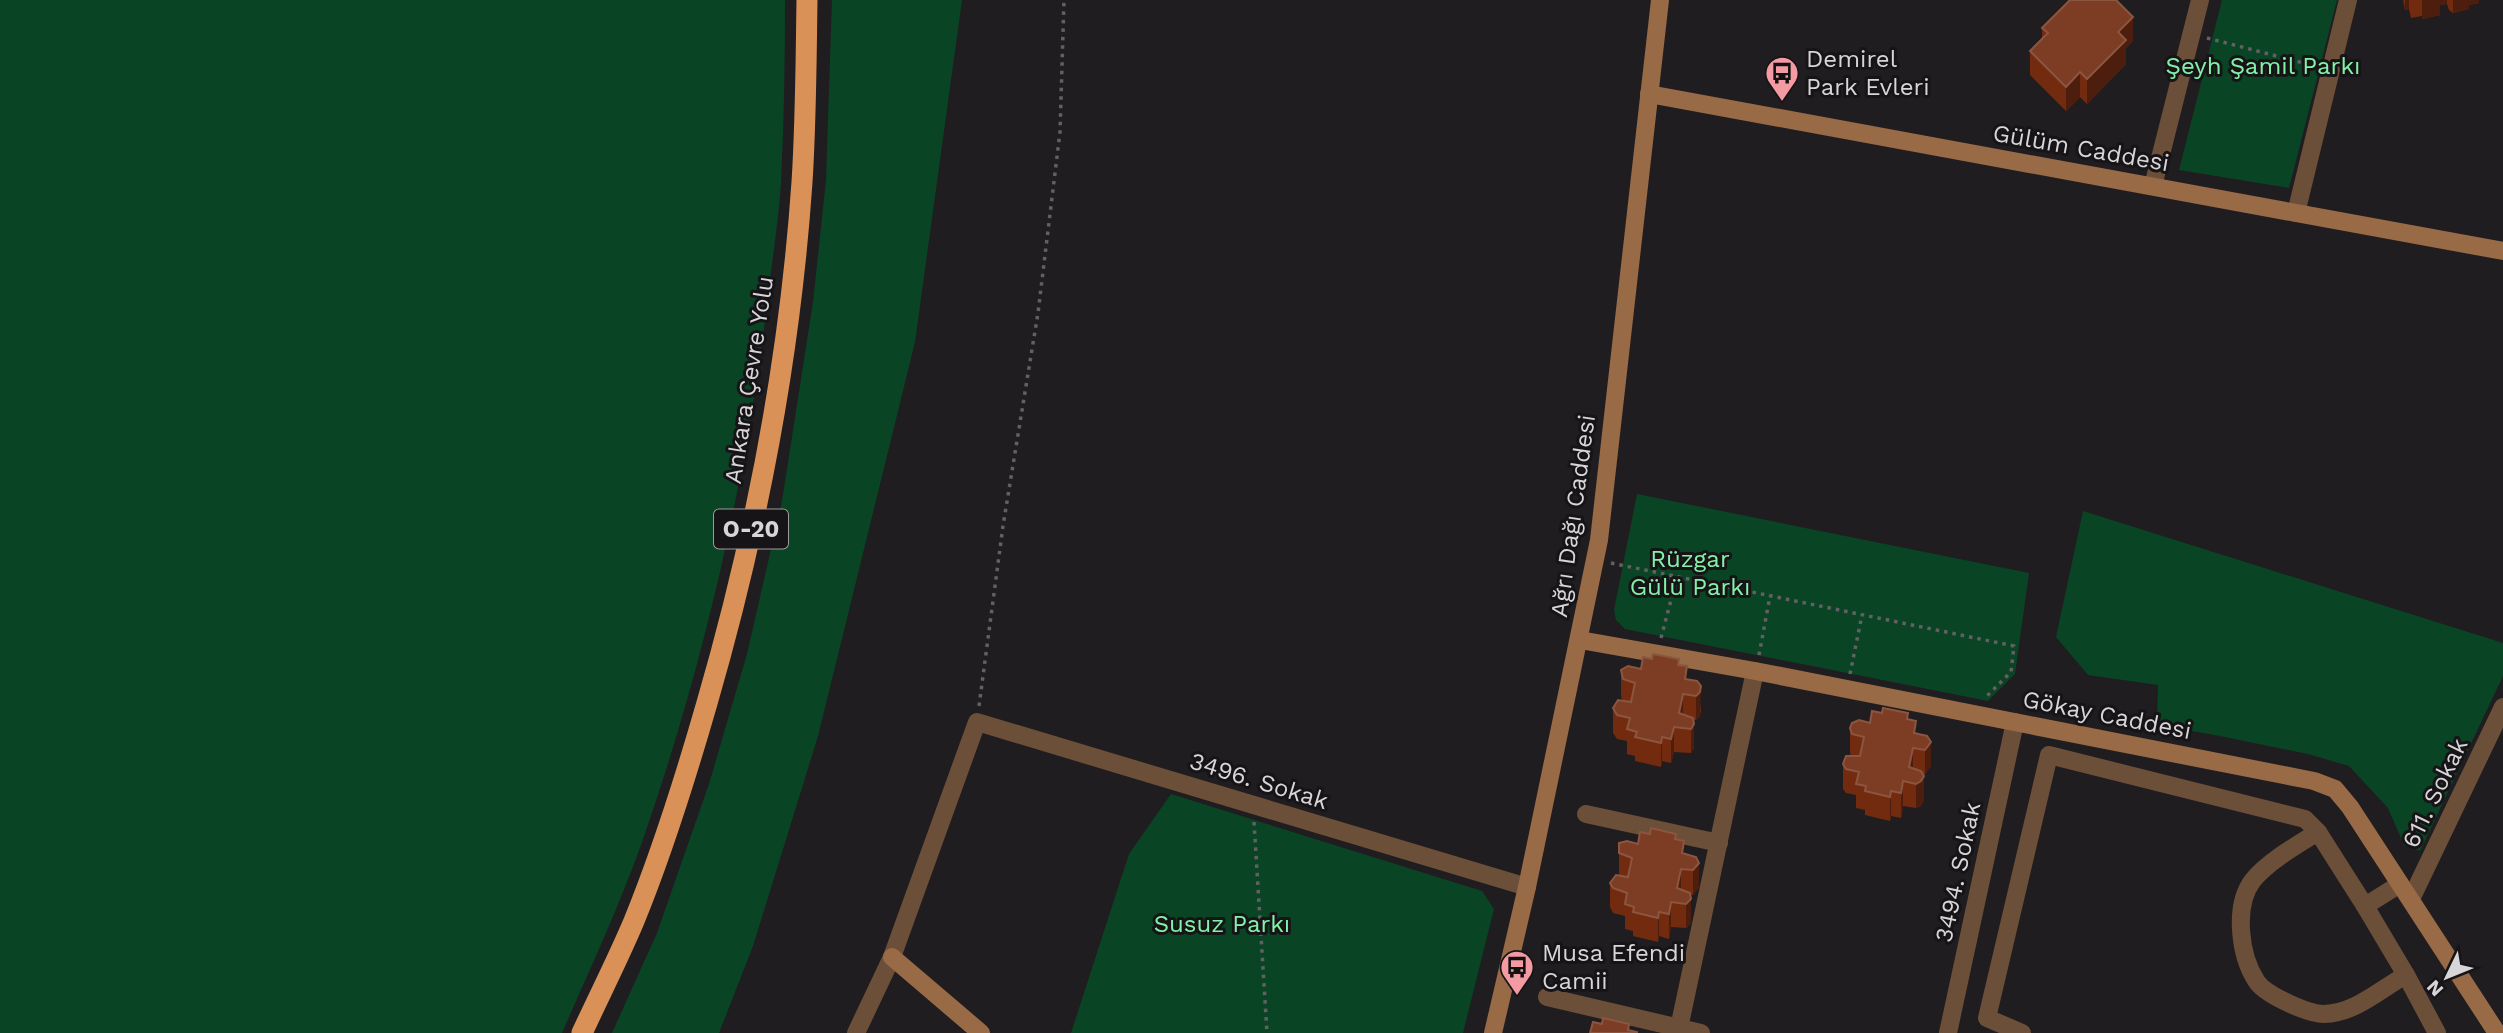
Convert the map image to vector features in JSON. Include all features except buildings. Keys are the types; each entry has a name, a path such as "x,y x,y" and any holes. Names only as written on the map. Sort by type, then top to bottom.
{"highway":[{"name":"Ankara Çevre Yolu","path":"582,1033 634,921 663,844 690,764 748,547 772,431 802,184 807,0"}],"main road":[{"name":"Ağrı Dağı Caddesi","path":"1493,1033 1527,887 1595,560 1660,0"},
{"name":"Gülüm Caddesi","path":"1649,94 2503,251"},
{"name":"Gökay Caddesi","path":"1580,639 2315,781 2335,789 2350,807 2497,1033"},
{"path":"892,957 981,1033"}],"street":[{"path":"2153,186 2200,0"},
{"path":"2296,213 2348,0"},
{"path":"1672,1029 1719,843 1755,671"},
{"name":"611. Sokak","path":"2411,900 2503,707"},
{"name":"3496. Sokak","path":"977,722 1527,887"},
{"path":"856,1033 892,957 977,722"},
{"name":"3494. Sokak","path":"1948,1033 2015,722"},
{"path":"2022,1033 1987,1018 2049,755 2305,819 2318,832 2365,905 2437,1033"},
{"path":"1586,814 1719,843"},
{"path":"2318,832 2287,851 2253,881 2241,910 2244,954 2259,985 2291,1005 2323,1014 2359,1006 2406,975"},
{"path":"2365,905 2400,884"},
{"path":"1547,997 1672,1029 1701,1033"}],"path":[{"path":"977,722 1003,526 1038,313 1060,132 1064,0"},
{"path":"2191,34 2331,70"},
{"path":"1595,560 2014,646 2011,672 1970,713"},
{"path":"1657,653 1677,576"},
{"path":"1755,671 1770,596"},
{"path":"1847,689 1862,615"},
{"path":"1253,805 1267,1033"}],"green space":[{"path":"0,0 785,0 783,137 777,222 749,430 720,570 684,709 641,845 562,1033 0,1033"},
{"path":"832,0 962,0 915,342 818,736 753,946 719,1033 612,1033 657,933 709,784 747,654 782,501 813,302 826,180"},
{"name":"Şeyh Şamil Parkı","path":"2222,0 2337,0 2289,188 2179,170"},
{"name":"Rüzgar Gülü Parkı","path":"1637,494 2029,573 2015,674 1988,701 1625,629 1616,620 1614,610"},
{"path":"2083,511 2503,643 2503,676 2420,851 2404,845 2388,808 2349,766 2308,754 2157,725 2158,685 2088,675 2056,637"},
{"name":"Susuz Parkı","path":"1171,794 1482,891 1494,909 1463,1033 1071,1033 1129,854"}],"place":[{"name":"Demirel Park Evleri","path":"1782,103"},
{"name":"Musa Efendi Camii","path":"1517,997"}]}
